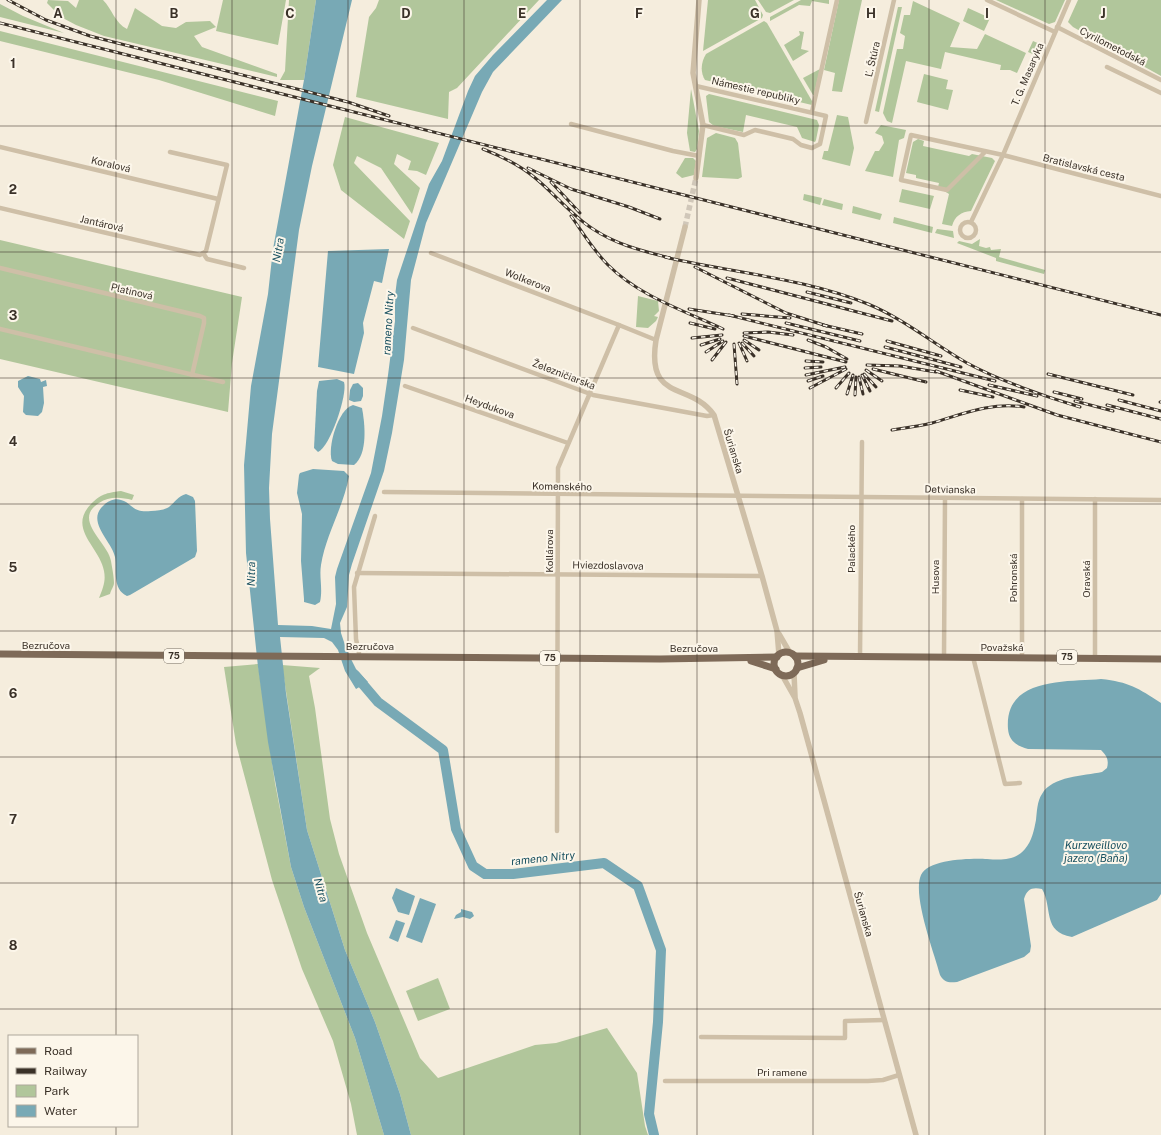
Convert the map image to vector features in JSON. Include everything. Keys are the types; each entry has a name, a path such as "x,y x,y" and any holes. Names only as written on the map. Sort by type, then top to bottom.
{"main road":[{"name":"Bezručova","path":"0,654 244,657 357,655 558,658 741,658 778,656 784,652 793,654"},
{"name":"Považská","path":"793,654 922,660 944,657 1161,658"},
{"path":"793,654 798,662 796,671"},
{"path":"776,669 775,663 778,656"},
{"name":"Považská","path":"796,671 809,663 843,657"},
{"name":"Bezručova","path":"741,658 776,669 782,675"},
{"name":"75","path":"782,675 788,676 796,671"}],"street":[{"path":"696,178 703,125 693,63 699,0"},
{"name":"Námestie republiky","path":"812,112 837,0"},
{"name":"Ľ. Štúra","path":"866,122 894,0"},
{"path":"987,0 1054,32"},
{"name":"T. G. Masaryka","path":"971,222 1002,155 1069,0"},
{"name":"Cyrilometodská","path":"1057,27 1161,80"},
{"path":"1107,67 1161,93"},
{"name":"Námestie republiky","path":"696,86 826,116 820,144 812,148 793,139 755,130 744,135 703,125"},
{"path":"571,124 672,152 699,156"},
{"name":"Bratislavská cesta","path":"985,152 947,190 901,180 911,135 1002,155 1161,196"},
{"name":"Koralová","path":"0,147 218,199"},
{"path":"170,152 226,166 206,250 202,254"},
{"name":"Jantárová","path":"0,208 202,254 207,259 244,268"},
{"path":"685,227 656,340 654,362 662,381 671,388 704,405 714,415"},
{"name":"Wolkerova","path":"431,253 619,325"},
{"name":"Platinová","path":"0,268 204,318 192,375"},
{"path":"619,325 656,340"},
{"name":"Kollárova","path":"557,830 558,468 619,325"},
{"name":"Železničiarska","path":"413,328 589,394 699,415 714,415"},
{"path":"0,329 223,382"},
{"name":"Heydukova","path":"405,386 568,443"},
{"name":"Šurianska","path":"714,415 739,496 777,631 778,656"},
{"name":"Palackého","path":"860,657 862,442"},
{"name":"Komenského","path":"384,492 739,496"},
{"name":"Detvianska","path":"739,496 1161,500"},
{"name":"Husova","path":"944,657 945,498"},
{"name":"Pohronská","path":"1022,499 1022,657"},
{"name":"Oravská","path":"1095,499 1095,658"},
{"path":"357,655 353,600 357,573 375,516"},
{"name":"Hviezdoslavova","path":"357,573 762,576"},
{"name":"Šurianska","path":"777,631 793,654"},
{"path":"973,657 1005,784 1020,783"},
{"name":"Šurianska","path":"795,698 796,671"},
{"name":"Šurianska","path":"782,675 795,698 916,1135"},
{"path":"701,1037 845,1038 845,1021 884,1020"},
{"name":"Pri ramene","path":"665,1081 868,1081 883,1080 899,1075"}],"green space":[{"path":"48,0 68,1 76,8 79,0 103,0 119,23 127,29 135,8 162,26 176,28 186,22 210,21 216,27 194,36 202,47 277,74 277,77 104,36 76,25 61,17 47,3"},
{"path":"223,0 286,0 278,45 216,31"},
{"path":"289,0 316,0 304,80 280,80 285,71"},
{"path":"379,0 539,0 457,88 449,92 448,119 356,97 369,17 376,8"},
{"path":"708,0 755,0 763,15 762,18 703,51"},
{"path":"758,0 794,0 770,13 766,12"},
{"path":"801,0 829,0 829,4 812,1 810,6 799,5 770,21 770,17"},
{"path":"839,0 862,0 842,92 832,91 835,73 824,70"},
{"path":"996,0 1065,0 1055,22 1049,24"},
{"path":"1078,0 1161,0 1161,76 1073,27 1068,22"},
{"path":"913,1 960,23 950,47 977,49 985,34 1026,53 1017,73 1010,70 1000,70 1001,65 945,52 941,69 906,61 892,123 887,121 883,113 897,49 903,49 905,36 900,33 904,15 910,15"},
{"path":"0,4 23,16 64,33 0,17"},
{"path":"898,7 902,7 879,112 875,111"},
{"path":"968,8 990,18 984,31 963,21"},
{"path":"764,21 767,23 812,101 812,105 705,80 702,74 702,67 706,54"},
{"path":"0,31 278,101 275,116 159,80 0,41"},
{"path":"799,31 804,32 801,49 809,51 793,61 784,45 800,35"},
{"path":"1033,41 1042,45 1037,56 1028,52"},
{"path":"820,69 814,95 813,95 803,78"},
{"path":"924,74 948,80 946,89 953,90 948,110 917,102"},
{"path":"691,89 699,131 697,149 695,152 690,151 687,133"},
{"path":"709,94 817,120 819,125 816,140 815,142 802,138 797,127 746,115 743,132 714,126 709,122 706,96"},
{"path":"837,115 848,117 854,148 850,166 822,159 824,151 828,151"},
{"path":"345,117 439,143 426,175 417,171 408,170 411,161 397,154 394,164 420,188 412,214 381,168 357,156 354,163 410,221 404,239 341,190 333,165"},
{"path":"881,125 906,130 904,138 899,140 893,177 865,171 875,151 879,151 884,143 882,136 875,133"},
{"path":"716,133 735,138 738,143 742,177 738,179 702,177 707,138"},
{"path":"918,139 924,141 923,146 969,156 972,154 992,158 995,161 971,211 964,212 959,215 952,226 942,224 949,194 938,187 939,183 916,178 916,175 906,173 913,142"},
{"path":"685,158 693,158 696,161 694,175 682,178 676,173"},
{"path":"902,189 934,196 930,209 899,202"},
{"path":"804,194 822,198 820,205 803,200"},
{"path":"824,199 843,204 842,210 822,205"},
{"path":"853,206 882,214 880,220 852,213"},
{"path":"894,217 933,227 932,233 893,223"},
{"path":"937,229 953,231 954,238 935,233"},
{"path":"980,239 979,246 986,248 990,247 991,250 1001,249 999,257 1045,270 1044,274 996,261 996,258 957,243 959,241 972,244"},
{"path":"0,240 242,297 232,363 228,412 0,359"},
{"path":"638,296 658,301 659,311 654,316 658,317 656,321 648,328 636,327"},
{"path":"121,491 134,495 132,500 124,498 107,499 99,503 92,510 89,517 90,524 109,554 114,578 114,584 110,594 99,598 103,588 105,575 101,562 87,538 82,522 85,513 91,504 98,498 108,493"},
{"path":"258,664 275,783 291,867 304,907 355,1038 384,1135 357,1135 351,1104 333,1041 302,969 272,880 236,744 224,667"},
{"path":"282,665 320,668 309,676 315,708 330,819 339,854 367,933 420,1058 438,1078 535,1045 556,1043 607,1028 637,1073 645,1126 648,1135 411,1135 400,1094 375,1022 345,950 307,830"},
{"path":"438,978 450,1009 418,1021 406,991"}],"water":[{"name":"Nitra","path":"316,0 352,0 312,166 299,230 272,434 269,488 278,625 312,626 331,629 336,604 335,577 371,473 382,416 395,321 395,296 397,280 429,184 442,161 475,76 493,55 547,0 562,0 493,72 482,92 426,223 411,280 404,360 384,471 352,564 349,575 347,607 340,623 341,633 347,651 356,669 368,682 356,689 345,671 338,650 332,642 324,638 280,637 286,693 307,830 345,950 375,1022 400,1094 411,1135 384,1135 355,1038 304,907 291,867 268,742 258,667 246,553 244,465 251,386 268,294 273,249 304,80"},
{"path":"389,249 382,283 374,281 363,323 364,333 354,374 318,367 328,251"},
{"path":"28,376 40,379 41,382 46,380 47,386 43,387 44,403 42,412 38,416 26,415 23,412 24,396 18,387 18,381"},
{"path":"337,379 344,382 345,388 341,408 328,441 318,452 314,448 317,391 319,381"},
{"path":"358,383 363,388 363,396 361,401 354,402 349,400 350,390 353,384"},
{"path":"353,405 362,408 364,438 362,454 354,465 338,464 332,461 332,439 338,421 348,408"},
{"path":"313,469 344,471 349,476 347,487 323,554 321,565 321,597 320,602 315,605 304,602 301,561 302,514 297,493 300,473"},
{"path":"186,494 193,497 195,501 197,551 195,557 130,595 127,596 122,593 117,584 115,557 113,551 98,524 97,518 99,511 108,502 116,499 125,502 140,511 156,511 169,507"},
{"name":"Kurzweillovo jazero (Baňa)","path":"1101,679 1133,686 1161,703 1161,894 1157,900 1072,937 1056,930 1052,925 1042,889 1035,888 1030,890 1024,899 1031,946 1030,952 1024,957 957,982 945,981 940,975 921,909 919,884 921,875 925,870 932,866 961,859 1008,859 1017,856 1025,849 1031,839 1039,800 1047,788 1061,780 1102,772 1107,768 1107,758 1101,750 1028,749 1020,746 1012,740 1008,729 1009,712 1016,700 1027,691 1056,682"},
{"path":"396,888 415,896 409,915 398,912 392,898"},
{"path":"420,898 436,904 422,943 406,937"},
{"path":"461,909 472,912 474,916 470,919 463,917 454,919 456,915 461,912"},
{"path":"396,920 405,923 398,942 389,938"}],"waterway":[{"name":"rameno Nitry","path":"355,675 378,702 443,750 456,829 473,866 485,874 513,874 604,863 638,886 661,950 658,1022 649,1114 654,1135"}],"tunnel":[{"path":"685,227 696,178"}],"railway":[{"path":"8,0 46,20 90,36 348,102 389,116"},
{"path":"0,23 1161,315"},
{"path":"483,149 510,161 528,173 577,217 602,235 630,247 670,258"},
{"path":"528,168 571,189 629,207 660,219"},
{"path":"551,182 580,213"},
{"path":"571,216 588,241 608,265 620,276 634,286 663,302 723,329"},
{"path":"665,257 794,282 844,295 868,304 894,317 955,356 993,376 1022,388 1080,407"},
{"path":"695,267 786,313 827,326"},
{"path":"727,278 892,321"},
{"path":"807,292 851,303"},
{"path":"689,309 734,316"},
{"path":"742,314 790,318"},
{"path":"729,315 995,381"},
{"path":"690,323 715,329"},
{"path":"786,323 860,341"},
{"path":"823,325 862,334"},
{"path":"744,333 768,332 793,335"},
{"path":"692,338 722,335"},
{"path":"744,336 846,362"},
{"path":"701,345 720,339"},
{"path":"744,340 759,350"},
{"path":"808,340 826,347 847,359"},
{"path":"706,352 723,341"},
{"path":"887,341 941,356"},
{"path":"712,360 726,342"},
{"path":"739,343 747,361"},
{"path":"742,343 754,356"},
{"path":"734,344 737,384"},
{"path":"885,347 961,367"},
{"path":"806,361 823,362"},
{"path":"867,365 900,366 936,372"},
{"path":"805,368 821,367"},
{"path":"806,375 845,367"},
{"path":"810,388 846,369"},
{"path":"873,369 926,382"},
{"path":"866,370 882,381"},
{"path":"936,371 1057,415 1161,442"},
{"path":"836,388 849,373"},
{"path":"864,374 876,387"},
{"path":"1048,374 1133,395"},
{"path":"847,394 853,375"},
{"path":"862,375 870,391"},
{"path":"808,381 823,376"},
{"path":"855,395 856,377"},
{"path":"859,377 863,394"},
{"path":"989,385 1037,396"},
{"path":"960,390 993,397"},
{"path":"1054,392 1082,399"},
{"path":"1119,400 1161,411"},
{"path":"1075,401 1113,411"},
{"path":"1107,405 1161,419"},
{"path":"892,430 932,423 989,407 1024,407"}]}
